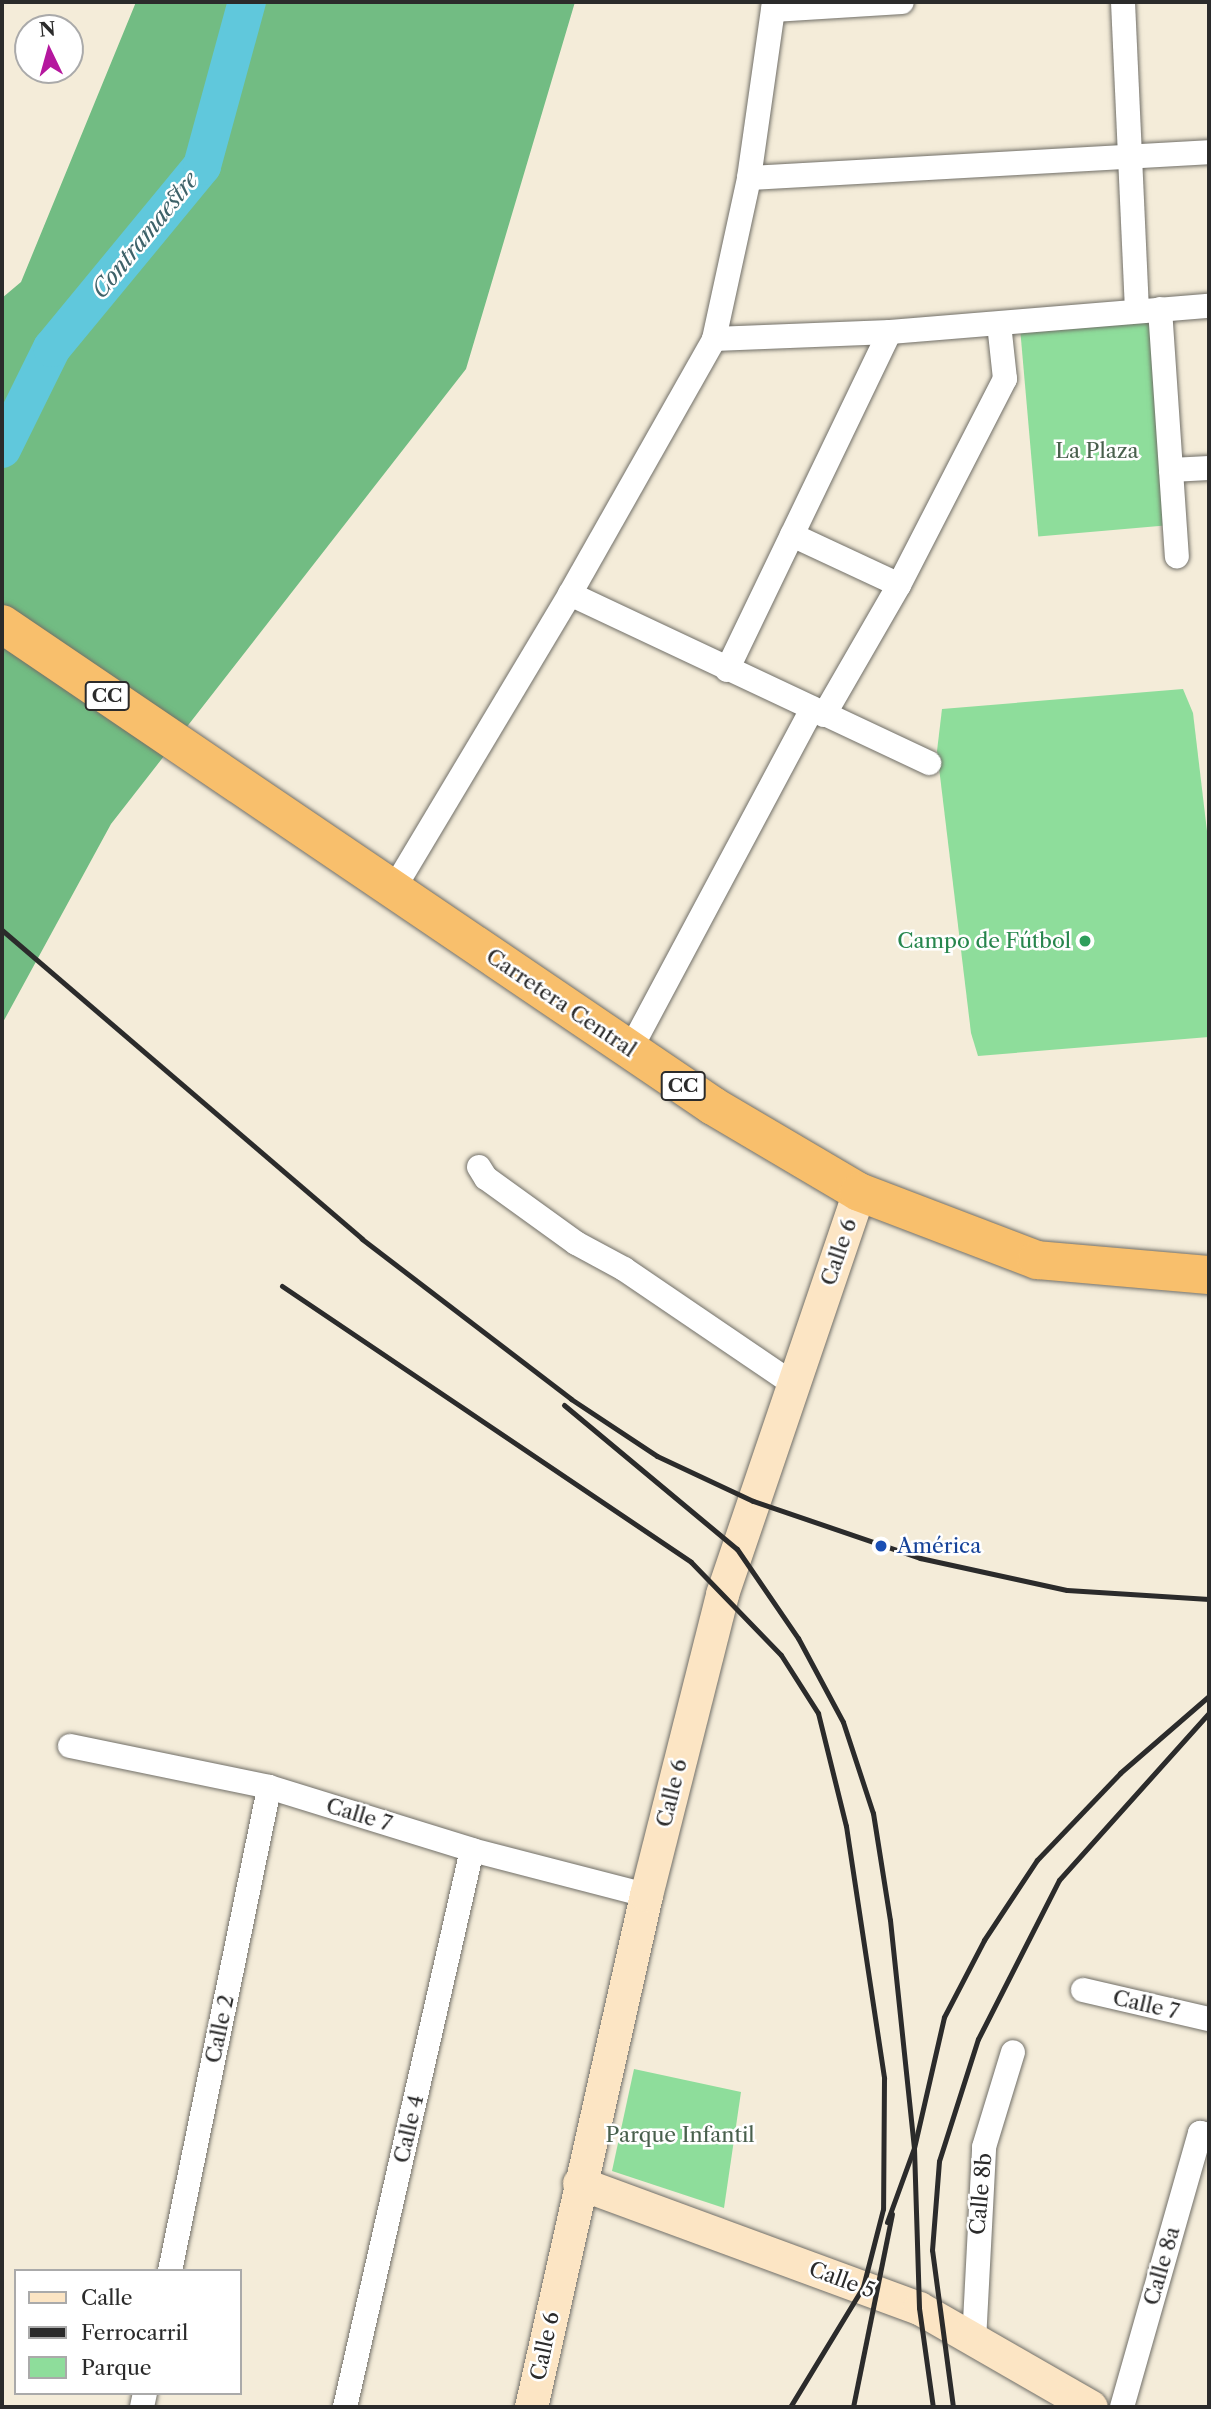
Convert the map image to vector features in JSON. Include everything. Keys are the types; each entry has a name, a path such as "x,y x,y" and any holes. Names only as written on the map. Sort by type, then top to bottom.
{"highway":[{"name":"Carretera Central","path":"2,624 713,1106 859,1192 1037,1260 1209,1275"}],"street":[{"path":"393,890 570,594 714,339 750,178 774,6 902,2"},
{"path":"1123,2 1129,156 1171,470 1178,556"},
{"path":"750,178 1209,152"},
{"path":"714,339 890,332 1209,306"},
{"path":"630,1050 818,712 899,586 1005,379 999,324"},
{"path":"727,670 890,332"},
{"path":"1171,470 1209,468"},
{"path":"792,536 899,586"},
{"path":"570,594 929,763"},
{"path":"479,1167 486,1178 576,1243 624,1269 793,1384"},
{"name":"Calle 6","path":"531,2407 579,2183 646,1895 722,1594 859,1192"},
{"name":"Calle 7","path":"70,1746 269,1787 472,1850 646,1895"},
{"name":"Calle 2","path":"170,2269 269,1787"},
{"name":"Calle 4","path":"345,2407 472,1850"},
{"name":"Calle 7","path":"1083,1990 1209,2020"},
{"name":"Calle 8b","path":"974,2342 984,2147 1013,2052"},
{"name":"Calle 8a","path":"1122,2407 1200,2133 1209,2135"},
{"name":"Calle 5","path":"579,2183 919,2308 1091,2407"}],"green space":[{"path":"136,2 575,2 466,369 111,824 2,1024 2,298 21,282"},
{"name":"La Plaza","path":"1150,322 1168,525 1038,537 1020,333"},
{"name":"Campo de Fútbol","path":"1183,689 1193,713 1209,848 1209,1037 978,1056 971,1033 937,751 942,709"},
{"name":"Parque Infantil","path":"634,2069 741,2092 724,2208 612,2171"}],"waterway":[{"name":"Contramaestre","path":"2,449 52,348 202,166 247,2"}],"railway":[{"path":"2,930 362,1239 571,1399 657,1456 753,1501 920,1558 1067,1590 1209,1599"},
{"path":"282,1286 691,1562 781,1655 818,1713 846,1826 884,2078 883,2209 863,2287 790,2407"},
{"path":"564,1405 737,1549 798,1638 843,1722 873,1813 890,1920 914,2148 919,2308 933,2407"},
{"path":"887,2222 914,2148 944,2017 984,1940 1037,1860 1120,1773 1209,1696"},
{"path":"953,2407 932,2250 939,2161 978,2039 1059,1880 1209,1713"},
{"path":"853,2407 892,2214"}],"place":[{"name":"Campo de Fútbol","path":"1085,941"},
{"name":"América","path":"881,1546"}]}
